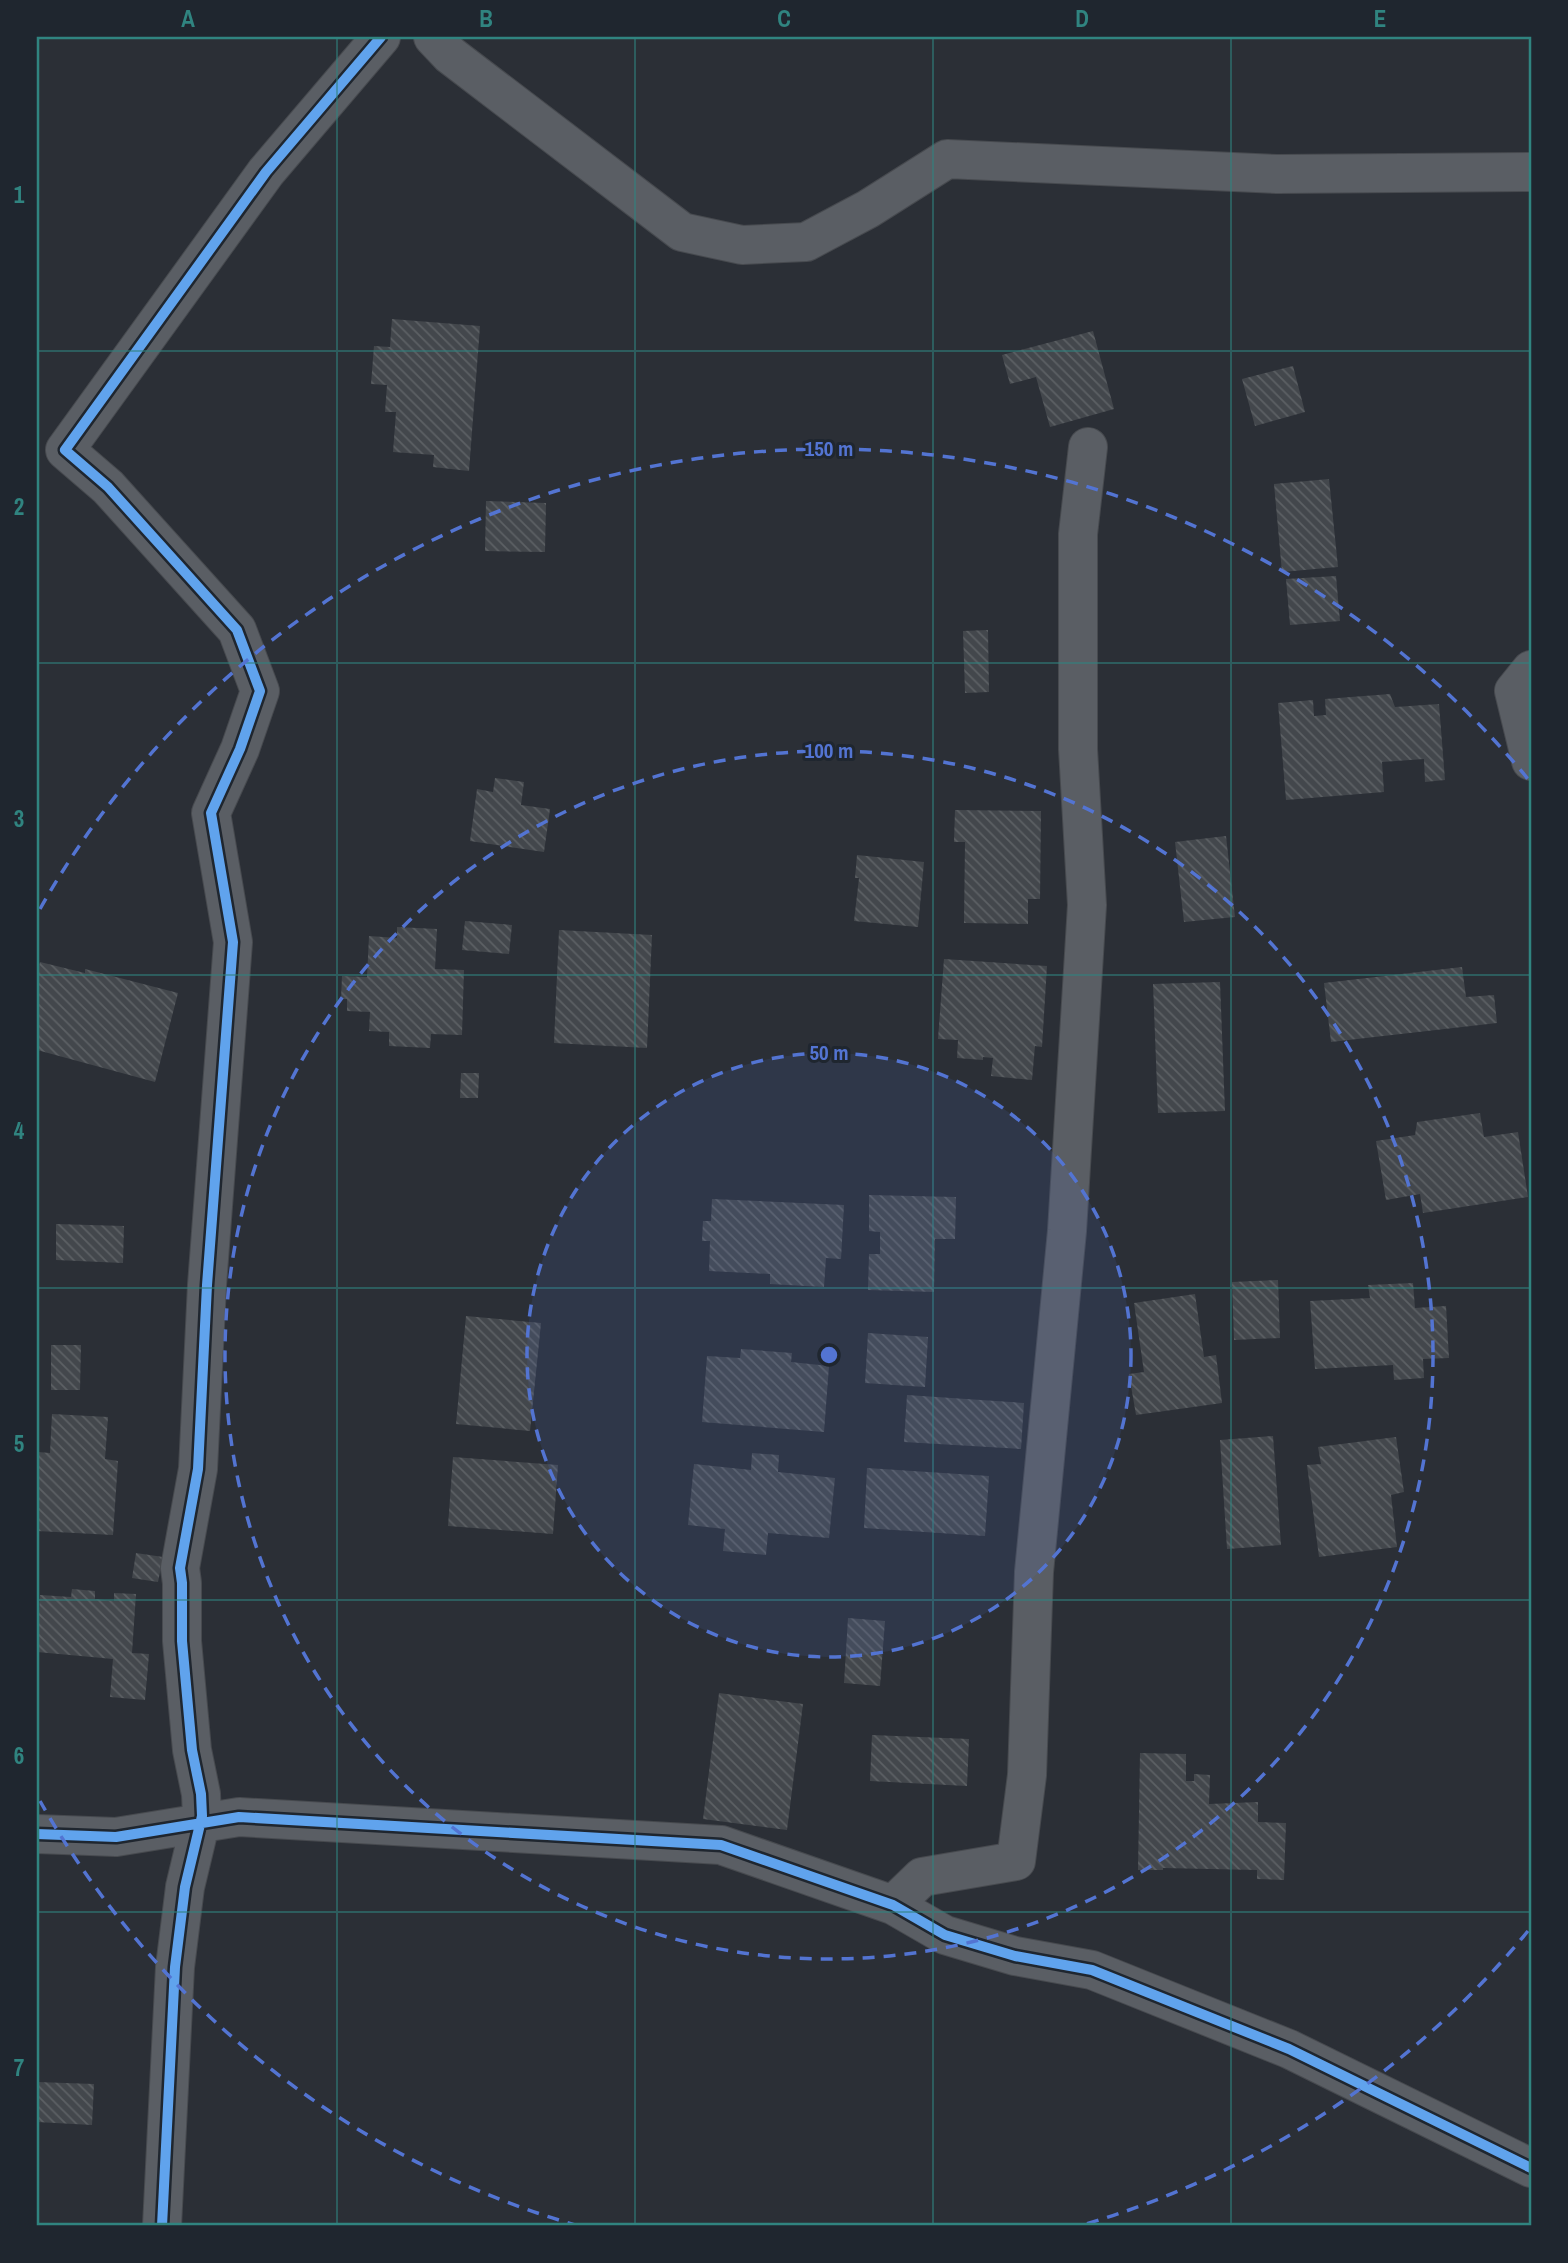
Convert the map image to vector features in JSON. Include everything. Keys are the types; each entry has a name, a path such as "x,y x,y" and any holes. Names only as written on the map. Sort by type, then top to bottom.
{"street":[{"path":"162,2226 175,1967 185,1887 200,1824 201,1794 192,1750 180,1568 198,1469 207,1284 233,942 211,813 240,749 260,691 237,629 108,487 65,450 266,172 381,37"},
{"path":"433,37 450,55 682,232 742,245 807,242 868,209 947,159 1277,174 1531,172"},
{"path":"893,1905 922,1877 1016,1861 1027,1776 1034,1572 1068,1231 1087,905 1078,749 1078,695 1079,534 1088,447"},
{"path":"1531,670 1514,691 1531,761"},
{"path":"37,1834 116,1838 239,1817 722,1845 893,1905 945,1935 1015,1956 1092,1970 1289,2049 1531,2166"}],"building":[{"path":"392,319 480,326 469,471 433,467 434,455 393,452 396,412 385,412 387,385 371,384 374,346 390,347"},
{"path":"1093,331 1114,409 1050,427 1036,377 1010,384 1002,355"},
{"path":"1293,366 1305,412 1255,426 1242,379"},
{"path":"1329,479 1338,567 1282,572 1274,484"},
{"path":"486,501 546,503 545,552 485,551"},
{"path":"1336,576 1340,621 1290,625 1286,579"},
{"path":"988,630 989,692 965,693 963,631"},
{"path":"1390,694 1395,707 1439,704 1445,780 1425,782 1424,759 1382,762 1384,792 1286,800 1278,703 1313,700 1314,716 1326,715 1325,699"},
{"path":"495,778 524,782 521,805 550,809 544,852 470,841 477,789 493,792"},
{"path":"955,810 1041,811 1040,899 1028,899 1028,924 964,923 965,842 954,842"},
{"path":"1226,836 1235,917 1184,922 1175,842"},
{"path":"857,855 924,862 918,927 854,921 859,878 855,878"},
{"path":"465,921 512,925 509,954 462,950"},
{"path":"397,927 437,929 435,969 464,970 462,1035 431,1034 430,1048 389,1046 389,1032 369,1031 370,1012 347,1011 347,999 341,999 342,976 367,977 369,936 397,938"},
{"path":"559,930 652,935 647,1048 554,1043"},
{"path":"944,959 1047,966 1042,1047 1035,1046 1032,1080 991,1076 993,1058 957,1058 958,1040 938,1039"},
{"path":"40,962 85,973 85,969 178,993 155,1082 37,1050 37,973"},
{"path":"1462,967 1466,997 1494,995 1497,1023 1331,1042 1324,983"},
{"path":"1220,982 1225,1111 1158,1113 1153,984"},
{"path":"461,1073 479,1073 478,1098 460,1098"},
{"path":"1480,1113 1484,1137 1518,1132 1528,1197 1423,1213 1420,1194 1386,1200 1376,1141 1415,1135 1417,1122"},
{"path":"869,1195 956,1197 955,1239 935,1239 934,1292 868,1290 869,1254 880,1254 880,1232 869,1231"},
{"path":"712,1199 844,1205 841,1259 826,1258 824,1287 770,1284 770,1274 709,1271 710,1241 702,1241 703,1221 711,1221"},
{"path":"56,1224 124,1226 123,1263 56,1260"},
{"path":"1278,1280 1280,1338 1234,1340 1232,1282"},
{"path":"1413,1283 1415,1308 1446,1306 1449,1358 1423,1359 1424,1378 1394,1380 1393,1365 1315,1369 1310,1301 1370,1298 1368,1285"},
{"path":"1195,1294 1204,1357 1216,1355 1222,1403 1136,1415 1129,1374 1144,1372 1134,1303"},
{"path":"466,1316 541,1323 530,1431 456,1424"},
{"path":"868,1333 928,1337 925,1387 865,1383"},
{"path":"51,1345 81,1345 80,1390 51,1390"},
{"path":"741,1349 792,1353 791,1362 829,1366 824,1432 702,1422 707,1356 740,1358"},
{"path":"907,1395 1024,1403 1021,1449 904,1442"},
{"path":"52,1414 108,1417 105,1459 118,1461 113,1535 37,1531 38,1452 50,1453"},
{"path":"1273,1436 1281,1545 1227,1549 1220,1440"},
{"path":"1396,1437 1404,1492 1391,1495 1397,1547 1319,1557 1307,1465 1321,1464 1318,1447"},
{"path":"752,1453 779,1455 778,1472 835,1478 829,1538 768,1533 766,1555 723,1551 725,1529 688,1525 694,1464 751,1470"},
{"path":"453,1457 558,1465 553,1534 448,1526"},
{"path":"867,1468 989,1476 985,1536 864,1528"},
{"path":"136,1553 163,1557 158,1582 132,1578"},
{"path":"72,1589 95,1591 95,1599 114,1601 114,1593 136,1594 132,1653 149,1654 145,1700 110,1697 113,1659 37,1652 40,1595 71,1597"},
{"path":"848,1618 885,1621 880,1686 844,1683"},
{"path":"719,1693 803,1704 787,1830 703,1819"},
{"path":"872,1735 969,1739 967,1786 870,1781"},
{"path":"1140,1753 1186,1754 1186,1781 1194,1781 1194,1774 1210,1775 1209,1804 1258,1802 1258,1822 1286,1823 1284,1880 1257,1879 1257,1870 1138,1870"},
{"path":"37,2082 94,2084 92,2125 37,2122"}],"cycle path":[{"path":"162,2226 175,1967 185,1887 202,1816 201,1794 192,1750 182,1641 180,1568 198,1469 207,1285 233,942 211,813 240,749 260,691 237,630 108,487 65,450 266,172 381,37"},
{"path":"37,1834 116,1837 239,1817 721,1845 893,1905 945,1935 1015,1956 1092,1970 1289,2049 1531,2168"}]}
